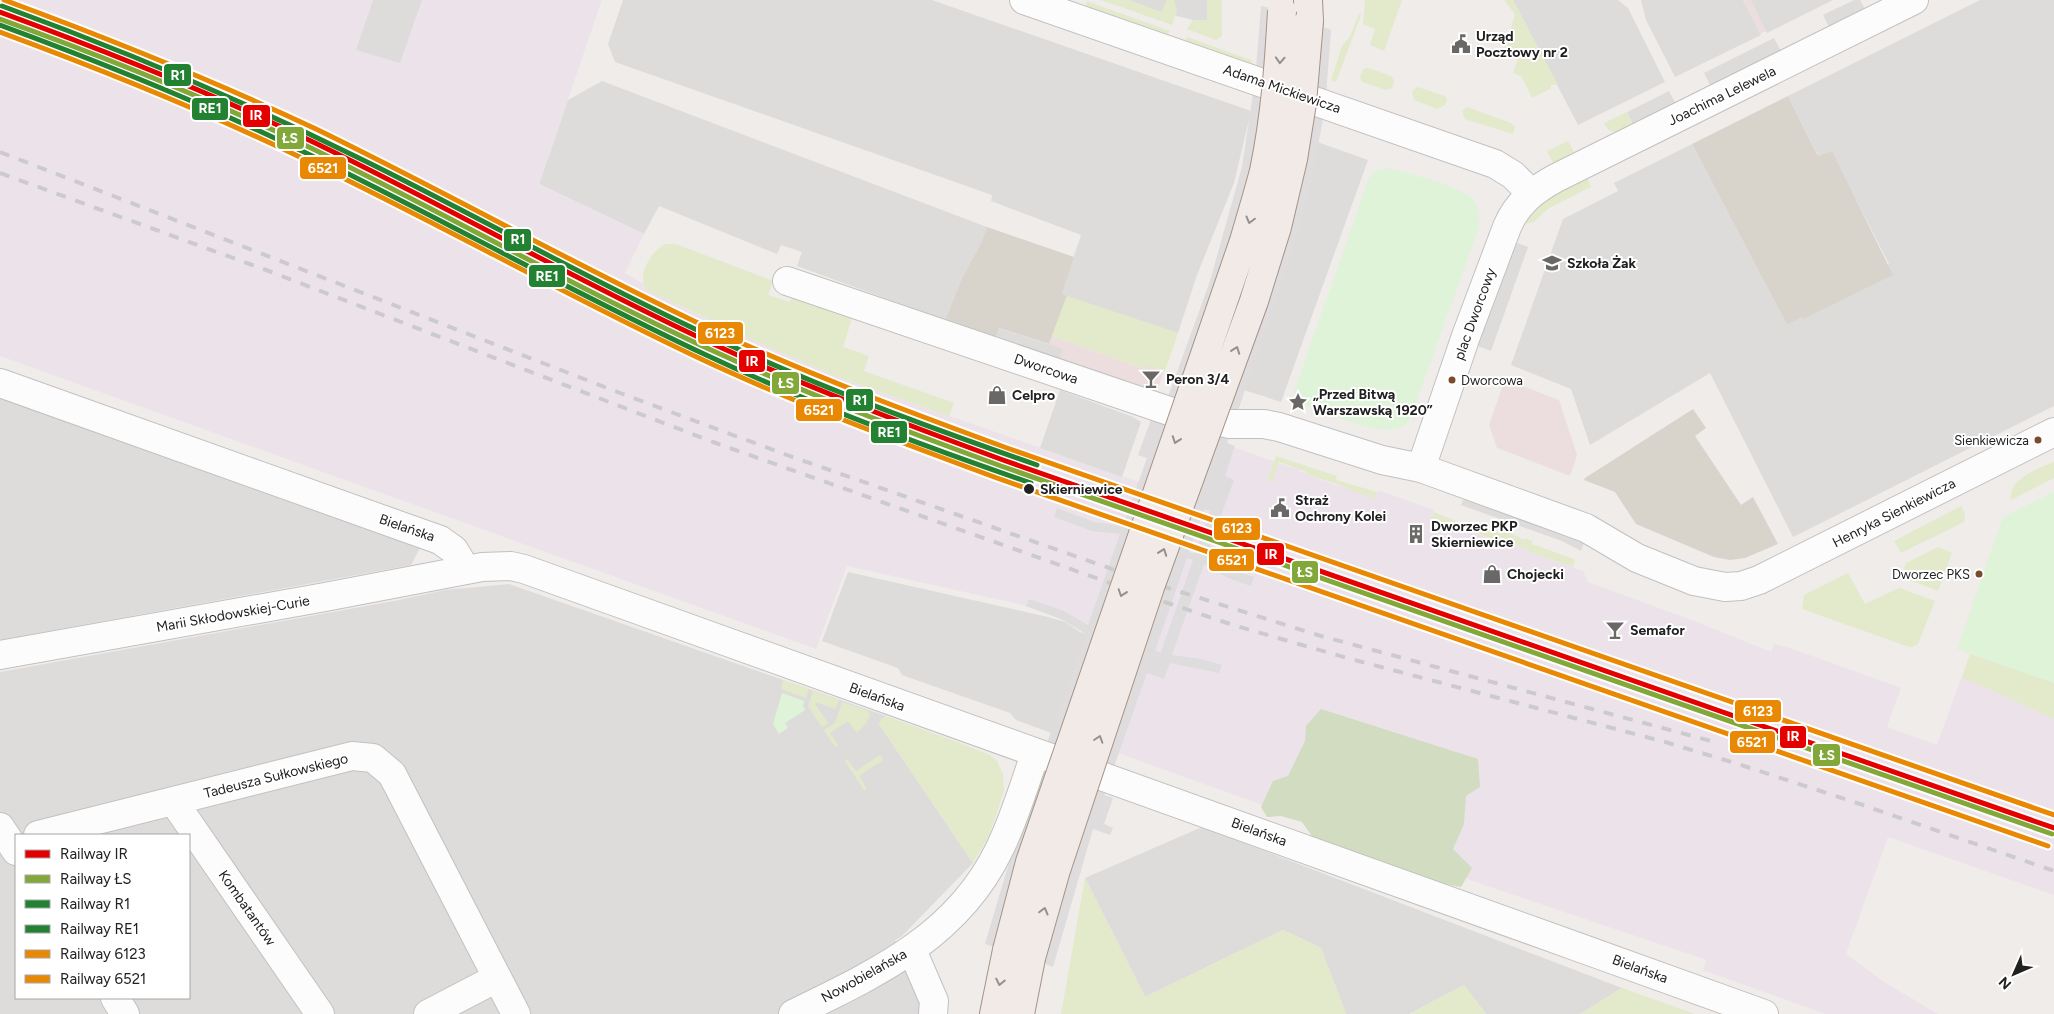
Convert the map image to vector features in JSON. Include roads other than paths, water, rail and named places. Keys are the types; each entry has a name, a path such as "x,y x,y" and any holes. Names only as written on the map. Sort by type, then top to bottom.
{"main road":[{"path":"1020,1014 1019,954 1030,862 1244,241 1264,170 1273,119 1279,73 1282,6"},
{"path":"994,1014 1056,870 1147,596 1254,301 1277,227 1293,159 1302,103 1308,10"}],"street":[{"name":"Adama Mickiewicza","path":"1024,0 1495,164 1513,175 1531,193"},
{"name":"Joachima Lelewela","path":"1531,193 1556,178 1914,0"},
{"name":"plac Dworcowy","path":"1421,468 1466,336 1510,220 1522,202 1531,193"},
{"name":"Dworcowa","path":"787,282 1172,412 1230,424 1264,424 1279,427 1382,460 1421,468 1586,528 1626,552 1694,581 1716,587 1731,587"},
{"name":"Bielańska","path":"0,383 440,540 454,550 466,570 498,566 524,569 1035,754 1764,1014"},
{"name":"Henryka Sienkiewicza","path":"1731,587 1759,580 2054,432"},
{"name":"Marii Skłodowskiej-Curie","path":"0,656 466,570"},
{"name":"Nowobielańska","path":"793,1014 883,969 912,950 948,920 970,897 1000,850 1035,754"},
{"name":"Tadeusza Sułkowskiego","path":"42,834 352,756 373,758 392,774 516,1014"},
{"name":"Kombatantów","path":"174,802 320,1014"},
{"path":"912,950 934,1001 933,1014"},
{"path":"428,1014 497,978"},
{"path":"116,999 126,1014"}],"railway":[{"path":"0,152 620,393 784,454 1149,582 1321,636 1711,741"},
{"path":"0,173 266,270 713,442 1144,595 1233,625 1347,658 1665,742 1735,763 2054,871"}],"rail line":[{"name":"6123","path":"4,0 162,61 278,111 665,307 787,363 1007,448 2054,815"},
{"name":"R1","path":"2,6 139,59 275,118 407,182 670,317 754,356 874,406 1037,465"},
{"name":"IR","path":"0,12 157,73 273,123 411,191 660,319 783,375 1003,460 2054,828"},
{"name":"ŁS","path":"0,19 157,79 273,130 659,325 781,381 927,439 2052,834"},
{"name":"RE1","path":"0,25 154,85 267,134 653,330 784,390 948,454 1031,483"},
{"name":"6521","path":"0,32 154,92 267,141 404,208 651,335 737,376 848,422 997,478 2048,846"}],"place":[{"name":"Urząd Pocztowy nr 2","path":"1461,44"},
{"name":"Szkoła Żak","path":"1552,263"},
{"name":"Peron 3/4","path":"1151,379"},
{"name":"Dworcowa","path":"1452,380"},
{"name":"Celpro","path":"997,395"},
{"name":"„Przed Bitwą Warszawską 1920”","path":"1298,402"},
{"name":"Sienkiewicza","path":"2038,440"},
{"name":"Skierniewice","path":"1029,489"},
{"name":"Straż Ochrony Kolei","path":"1280,508"},
{"name":"Dworzec PKP Skierniewice","path":"1416,534"},
{"name":"Chojecki","path":"1492,574"},
{"name":"Dworzec PKS","path":"1979,574"},
{"name":"Semafor","path":"1615,630"}]}
